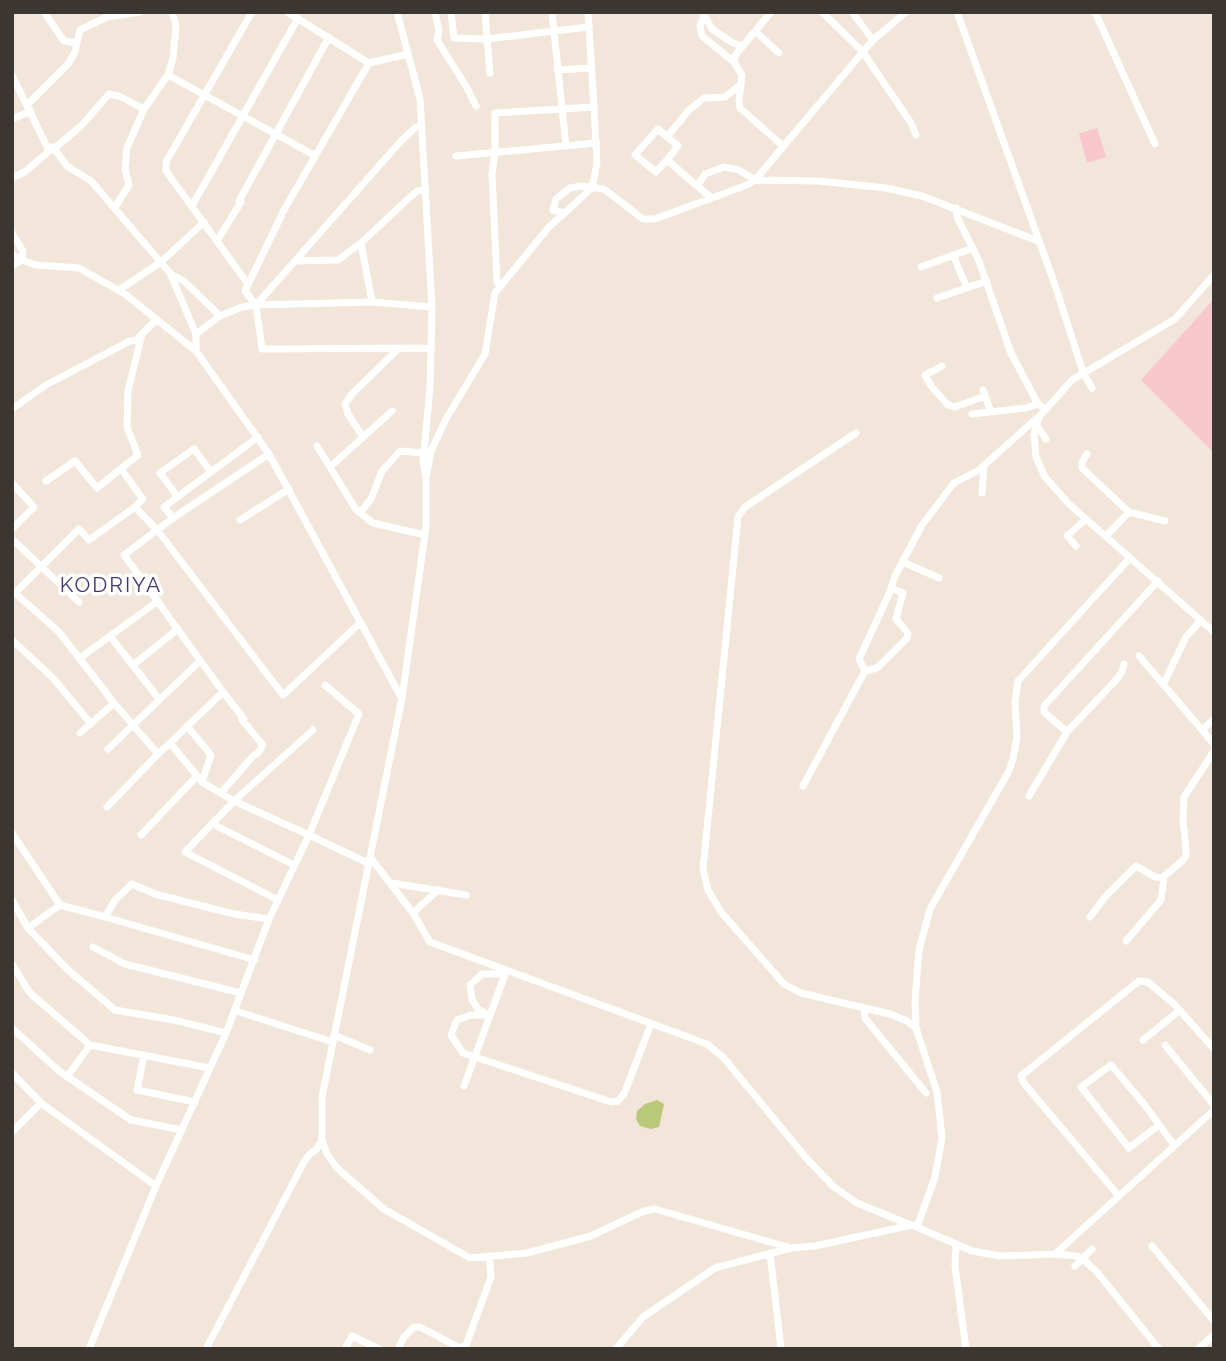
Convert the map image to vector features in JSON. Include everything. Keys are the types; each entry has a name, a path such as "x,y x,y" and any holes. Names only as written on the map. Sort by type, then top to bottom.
{"street":[{"path":"44,12 64,41 76,43"},
{"path":"12,119 29,108 68,64 75,52 80,30 107,17 139,12"},
{"path":"115,207 129,185 125,169 127,148 144,109 168,75 173,58 176,26 172,12"},
{"path":"248,284 166,171 166,162 252,12"},
{"path":"287,12 369,63 408,54"},
{"path":"397,12 420,99 426,190 432,307 424,453 425,535 402,698 322,1097 322,1140 327,1154 337,1168 384,1209 470,1258 527,1253 591,1236 655,1209 791,1248"},
{"path":"435,12 439,31 437,40 476,106"},
{"path":"451,12 454,38 486,38 589,27"},
{"path":"485,12 490,73"},
{"path":"552,12 566,146"},
{"path":"426,477 431,451 446,419 485,354 495,293 557,219 593,188 597,143 587,12"},
{"path":"734,62 736,54 771,12"},
{"path":"822,12 863,52 911,123 916,135"},
{"path":"852,12 873,40"},
{"path":"557,219 553,210 556,199 570,188 581,186 604,189 643,219 655,219 747,186 755,180 873,40 906,12"},
{"path":"957,12 1083,372 1092,388"},
{"path":"1095,12 1155,144"},
{"path":"704,13 712,29 733,43 743,46"},
{"path":"704,13 700,26 702,36 734,62 743,75 740,108 783,146"},
{"path":"192,206 298,18"},
{"path":"755,31 779,53"},
{"path":"217,241 329,37"},
{"path":"369,63 284,210 246,290 256,305 262,349 431,348"},
{"path":"557,70 591,68"},
{"path":"12,75 51,149 67,166 91,181 170,273 196,334 196,351"},
{"path":"168,75 314,155"},
{"path":"667,137 689,110 704,97 725,97 741,85"},
{"path":"12,178 26,171 82,125 109,94 119,96 144,109"},
{"path":"497,282 492,174 495,113 594,107"},
{"path":"256,305 401,141 422,125"},
{"path":"658,129 678,146 667,160 656,172 635,155 658,129"},
{"path":"456,156 597,143"},
{"path":"667,160 710,198"},
{"path":"698,185 705,174 724,167 739,170 755,180 818,181 886,188 922,196 1038,241"},
{"path":"295,261 338,260 361,243 417,191 426,190"},
{"path":"956,208 957,217 987,281 1003,335 1041,406 1034,434 1036,457 1045,477 1086,519 1214,632"},
{"path":"553,210 564,213"},
{"path":"122,288 161,262 204,222"},
{"path":"12,233 23,251 22,260"},
{"path":"361,243 372,302"},
{"path":"921,267 973,248"},
{"path":"12,254 36,265 79,268 125,294 196,351 269,454 402,698"},
{"path":"953,255 967,288"},
{"path":"12,266 22,260"},
{"path":"170,273 185,282 220,316"},
{"path":"972,414 1041,406 1083,372 1175,319 1214,275"},
{"path":"937,298 987,281"},
{"path":"196,334 220,316 242,307 256,305 372,302 432,307"},
{"path":"12,409 46,385 136,340 156,320"},
{"path":"46,481 75,461 97,488 138,455 127,427 127,409 128,391 142,334"},
{"path":"363,437 348,414 345,404 399,348"},
{"path":"942,366 925,375 948,405 956,407 984,393 991,412"},
{"path":"330,467 392,411"},
{"path":"1038,421 1046,439"},
{"path":"865,671 859,659 903,562 922,525 942,496 954,483 985,465 1038,421"},
{"path":"856,433 745,508 738,517 704,869 708,890 721,912 784,984 801,993 900,1018 916,1028"},
{"path":"173,518 163,507 258,438"},
{"path":"317,446 360,513 373,523 425,535"},
{"path":"177,496 160,473 194,449 211,472"},
{"path":"360,513 371,499 382,471 400,451 424,453"},
{"path":"221,793 263,745 124,555 173,518 269,454"},
{"path":"1087,454 1082,461 1082,468 1129,512 1165,521"},
{"path":"982,493 985,465"},
{"path":"121,469 143,499 89,540 79,529 13,594 59,632 158,754"},
{"path":"12,483 34,507 12,529"},
{"path":"240,520 289,489"},
{"path":"135,507 158,531 283,695 360,623"},
{"path":"1106,536 1129,512"},
{"path":"1076,545 1067,536 1086,519"},
{"path":"12,539 79,602"},
{"path":"914,1226 935,1177 942,1138 937,1092 916,1028 916,979 922,933 930,909 997,793 1013,759 1017,737 1018,681 1130,558"},
{"path":"903,562 939,578"},
{"path":"1067,733 1044,712 1044,706 1157,581"},
{"path":"803,786 865,671 877,668 907,638 908,633 896,619 903,593 891,587"},
{"path":"80,657 158,601"},
{"path":"1164,683 1186,637 1200,620"},
{"path":"133,665 178,629"},
{"path":"110,636 159,699"},
{"path":"12,640 53,678 91,724"},
{"path":"1139,656 1214,744"},
{"path":"108,749 200,661"},
{"path":"1029,796 1067,733 1115,681 1124,664"},
{"path":"89,1349 156,1186 236,1011 269,919 309,835 359,714 325,685"},
{"path":"107,807 223,692"},
{"path":"80,733 114,703"},
{"path":"1202,730 1214,719"},
{"path":"141,835 200,779 211,755 187,726"},
{"path":"278,900 185,852 234,801 313,730"},
{"path":"170,743 200,779 234,801 369,860 391,883 430,942 506,974 695,1039 715,1050 808,1160 834,1187 857,1203 956,1246 1000,1256 1055,1254 1083,1259 1097,1272 1159,1349"},
{"path":"1126,941 1161,900 1164,877 1186,856 1184,797 1214,751"},
{"path":"213,824 293,864"},
{"path":"12,833 60,905 255,960"},
{"path":"1090,917 1105,897 1136,866 1155,877 1164,877"},
{"path":"391,883 466,895"},
{"path":"105,916 115,900 132,884 155,894 234,914 269,919"},
{"path":"413,913 438,890"},
{"path":"12,900 28,928 67,968 116,1010 226,1033"},
{"path":"28,928 60,905"},
{"path":"93,947 125,964 241,993"},
{"path":"12,964 30,993 90,1045 210,1068"},
{"path":"490,1015 478,1009 472,1000 470,985 482,974 506,974"},
{"path":"464,1086 506,974"},
{"path":"12,980 21,978"},
{"path":"1118,1195 1023,1083 1021,1076 1139,981 1148,982 1180,1010 1214,1049"},
{"path":"864,1008 864,1018 926,1093"},
{"path":"1143,1040 1180,1010"},
{"path":"236,1011 370,1050"},
{"path":"490,1015 471,1015 457,1020 454,1025 451,1035 459,1049 468,1056 615,1102 624,1094 651,1024"},
{"path":"12,1028 67,1077 131,1120 182,1130"},
{"path":"67,1077 90,1045"},
{"path":"1055,1254 1214,1107 1165,1045"},
{"path":"144,1055 137,1090 195,1101"},
{"path":"1158,1125 1129,1148 1081,1087 1111,1065 1158,1125 1174,1146"},
{"path":"12,1073 41,1103 156,1186"},
{"path":"12,1131 41,1103"},
{"path":"205,1349 305,1160 322,1140"},
{"path":"616,1349 643,1317 715,1268 791,1248 815,1247 914,1226"},
{"path":"1152,1245 1214,1321"},
{"path":"956,1246 955,1266 966,1349"},
{"path":"1074,1266 1092,1249"},
{"path":"769,1253 781,1349"},
{"path":"398,1349 414,1326 460,1349 466,1345 491,1277 489,1256"},
{"path":"1198,1349 1214,1335"},
{"path":"345,1349 352,1336 379,1349"}],"shaded area":[{"path":"1097,128 1106,157 1087,163 1079,134"},
{"path":"1214,299 1214,453 1141,380"},
{"path":"657,1100 664,1104 659,1127 651,1129 640,1126 636,1119 637,1111 645,1104"}],"district":[{"name":"KODRIYA","path":"111,586"}]}
